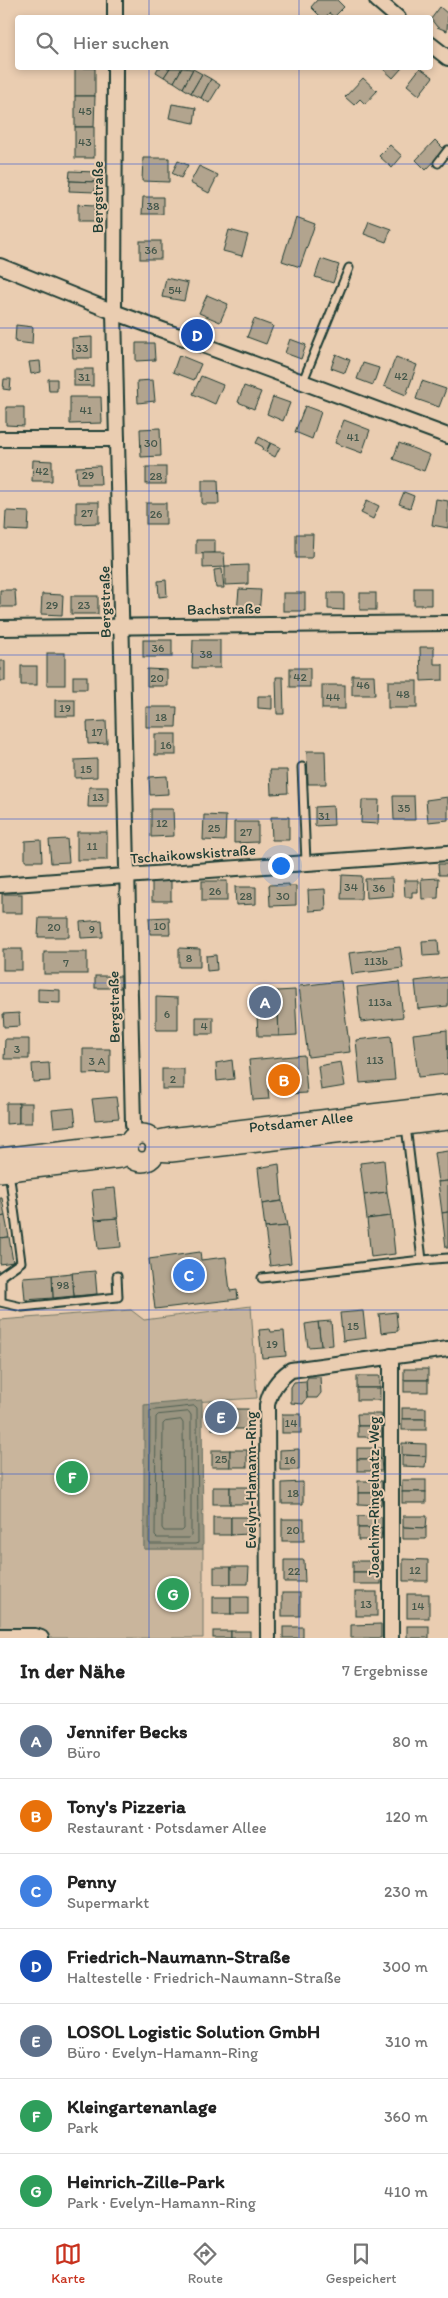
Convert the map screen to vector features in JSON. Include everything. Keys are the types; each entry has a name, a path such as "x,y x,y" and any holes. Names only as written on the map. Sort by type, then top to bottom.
{"street":[{"path":"115,0 115,15"},
{"path":"377,0 394,15"},
{"path":"433,46 448,58"},
{"name":"Bergstraße","path":"115,70 114,312 133,1128 131,1145"},
{"path":"0,266 114,312 448,436"},
{"path":"0,439 118,439"},
{"name":"Bachstraße","path":"0,628 448,623"},
{"name":"Tschaikowskistraße","path":"0,885 448,852"},
{"name":"Potsdamer Allee","path":"155,1146 171,1152 404,1117 448,1105"},
{"name":"Potsdamer Allee","path":"404,1117 448,1120"},
{"path":"4,1165 120,1158 131,1145 146,1135 155,1146 150,1159 142,1162 134,1160 131,1145"},
{"name":"Evelyn-Hamann-Ring","path":"268,1638 267,1405 269,1394 282,1376 291,1370 448,1349"},
{"name":"Joachim-Ringelnatz-Weg","path":"391,1356 391,1638"},
{"path":"0,1636 36,1636 41,1638"}],"lane":[{"path":"438,163 448,150"},
{"path":"303,382 349,268"},
{"path":"302,767 306,862"},
{"path":"404,1117 422,1260"},
{"path":"4,1165 21,1262 0,1276 1,1301 22,1307 118,1297 117,1276"},
{"path":"262,1278 448,1258"}],"shaded area":[{"path":"251,1306 257,1398 145,1405 144,1549 203,1549 203,1638 41,1638 0,1636 0,1320 131,1310 144,1320"}],"water":[{"path":"202,1400 203,1549 144,1549 144,1405"}],"building":[{"path":"317,0 337,0 344,7 336,15 329,13 327,15 319,15 311,7"},
{"path":"440,7 448,14 447,31 437,27 433,22 433,16"},
{"path":"75,70 95,70 95,96 75,96"},
{"path":"157,70 169,70 164,77 156,72"},
{"path":"169,70 181,70 174,82 164,77"},
{"path":"181,70 192,70 183,88 174,82"},
{"path":"192,70 202,74 191,93 183,88"},
{"path":"384,70 400,70 393,78"},
{"path":"418,70 423,70 433,77 419,95 407,85"},
{"path":"202,74 211,79 201,98 191,93"},
{"path":"363,78 377,91 365,104 360,99 354,105 345,97"},
{"path":"211,79 220,85 209,103 201,98"},
{"path":"75,96 95,96 94,127 75,127"},
{"path":"172,104 196,108 194,123 169,118"},
{"path":"75,127 94,127 94,158 75,158"},
{"path":"435,140 445,150 426,170 416,160"},
{"path":"390,145 402,156 392,168 379,156"},
{"path":"143,158 169,158 169,182 142,181"},
{"path":"178,161 188,165 181,178 172,173"},
{"path":"199,166 218,175 209,193 190,183"},
{"path":"70,171 96,172 95,182 69,181"},
{"path":"70,181 96,182 95,192 69,191"},
{"path":"143,197 163,197 163,214 142,214"},
{"path":"78,204 95,205 95,222 78,222"},
{"path":"296,217 315,224 300,267 282,261"},
{"path":"369,221 391,229 386,242 364,234"},
{"path":"229,230 248,235 242,256 223,251"},
{"path":"140,241 161,241 161,259 140,259"},
{"path":"321,259 339,265 333,283 315,277"},
{"path":"166,278 188,283 184,301 162,297"},
{"path":"207,295 228,304 220,322 199,313"},
{"path":"254,319 273,326 266,344 247,337"},
{"path":"16,325 33,327 32,344 15,342"},
{"path":"92,337 92,358 73,358 72,338"},
{"path":"290,339 306,345 301,359 285,353"},
{"path":"136,343 154,343 155,360 136,361"},
{"path":"336,354 350,360 345,373 331,368"},
{"path":"179,355 201,364 194,380 173,372"},
{"path":"396,357 417,365 406,395 384,386"},
{"path":"40,361 41,372 31,374 29,362"},
{"path":"363,363 379,368 373,385 357,379"},
{"path":"74,369 93,369 93,386 74,386"},
{"path":"201,376 223,385 215,404 193,394"},
{"path":"4,379 11,379 10,390 3,389"},
{"path":"48,379 57,379 57,391 49,391"},
{"path":"153,380 155,401 138,403 137,381"},
{"path":"422,381 446,389 439,407 416,399"},
{"path":"244,386 261,392 254,409 238,402"},
{"path":"70,397 101,397 102,423 70,424"},
{"path":"273,397 290,403 283,421 267,414"},
{"path":"305,406 321,412 312,439 295,432"},
{"path":"6,407 24,407 24,426 6,425"},
{"path":"344,420 370,430 362,453 335,443"},
{"path":"160,428 161,456 141,457 140,429"},
{"path":"259,437 270,443 266,452 262,450 263,447 256,443"},
{"path":"271,443 280,447 275,457 266,452"},
{"path":"399,443 430,455 424,471 393,459"},
{"path":"33,460 52,461 52,481 32,481"},
{"path":"100,466 101,484 77,484 76,467"},
{"path":"146,467 166,467 166,484 146,484"},
{"path":"202,480 218,480 219,504 202,504"},
{"path":"404,492 414,496 410,508 399,504"},
{"path":"436,499 448,501 448,528 432,525"},
{"path":"367,500 379,506 373,519 361,513"},
{"path":"76,502 99,502 99,523 76,524"},
{"path":"146,503 166,503 166,524 146,524"},
{"path":"6,511 29,512 28,531 5,530"},
{"path":"296,534 313,534 312,558 296,558"},
{"path":"196,540 215,540 215,553 196,554"},
{"path":"203,553 224,553 225,567 203,568"},
{"path":"248,565 248,584 225,585 225,566"},
{"path":"222,569 224,588 216,588 214,570"},
{"path":"166,580 167,596 159,597 158,581"},
{"path":"414,588 431,588 431,605 414,605"},
{"path":"239,589 261,590 259,614 237,612"},
{"path":"0,590 15,590 16,607 0,607"},
{"path":"283,593 305,593 305,611 283,611"},
{"path":"328,593 344,593 344,610 328,609"},
{"path":"360,593 376,593 376,610 360,610"},
{"path":"42,594 63,595 62,615 41,614"},
{"path":"71,596 98,596 98,614 71,614"},
{"path":"143,640 172,640 172,657 143,657"},
{"path":"193,640 220,640 220,668 192,668"},
{"path":"420,647 434,647 434,664 443,664 443,680 421,681"},
{"path":"47,653 65,653 65,685 47,685"},
{"path":"0,661 5,661 5,681 0,681"},
{"path":"21,666 37,666 37,685 21,685"},
{"path":"290,668 310,668 310,687 290,687"},
{"path":"147,669 167,670 167,686 147,686"},
{"path":"352,675 374,675 375,695 352,695"},
{"path":"73,676 87,676 87,689 73,689"},
{"path":"276,677 283,677 284,714 277,714"},
{"path":"388,681 417,681 417,708 388,708"},
{"path":"322,685 345,685 345,709 322,709"},
{"path":"258,696 272,696 272,709 258,708"},
{"path":"55,700 75,700 75,716 55,716"},
{"path":"146,707 177,707 176,727 146,727"},
{"path":"106,721 107,743 88,744 87,722"},
{"path":"155,734 176,734 176,755 155,755"},
{"path":"307,751 325,751 326,784 308,784"},
{"path":"97,759 97,777 75,778 75,760"},
{"path":"270,770 287,770 288,793 271,794"},
{"path":"167,776 168,794 150,795 149,777"},
{"path":"89,787 108,787 108,807 88,807"},
{"path":"393,796 414,796 415,820 394,820"},
{"path":"448,797 448,820 428,822 426,800"},
{"path":"362,800 379,800 378,824 361,823"},
{"path":"333,806 334,825 315,826 315,807"},
{"path":"151,809 173,809 174,836 151,837"},
{"path":"204,815 226,816 225,841 203,840"},
{"path":"271,817 289,817 289,840 272,840"},
{"path":"234,822 258,822 258,842 234,843"},
{"path":"77,832 107,832 107,860 77,860"},
{"path":"67,839 69,862 51,863 49,840"},
{"path":"41,840 42,861 25,861 25,841"},
{"path":"438,864 448,864 448,875 439,875"},
{"path":"342,875 362,876 361,899 341,899"},
{"path":"392,878 393,896 366,898 365,879"},
{"path":"439,878 438,898 422,899 421,879"},
{"path":"152,879 171,879 171,901 152,901"},
{"path":"404,880 418,880 418,892 412,892 412,897 405,897"},
{"path":"202,881 227,881 227,901 202,901"},
{"path":"289,884 289,886 296,886 296,905 270,906 269,885"},
{"path":"235,887 256,887 256,904 236,905"},
{"path":"325,889 326,910 309,911 308,890"},
{"path":"2,894 22,894 22,913 2,913"},
{"path":"169,917 170,934 150,934 149,918"},
{"path":"39,918 69,918 69,937 38,937"},
{"path":"102,920 103,937 81,938 80,922"},
{"path":"438,940 439,955 423,956 422,941"},
{"path":"400,947 403,968 352,974 349,953"},
{"path":"179,948 200,949 200,967 179,967"},
{"path":"3,949 22,949 22,970 3,970"},
{"path":"44,952 87,952 87,974 44,974"},
{"path":"216,955 217,970 207,971 206,956"},
{"path":"95,976 121,976 121,988 95,988"},
{"path":"448,977 448,1006 418,1009 415,981"},
{"path":"341,981 350,1052 308,1057 299,986"},
{"path":"399,982 403,1017 361,1022 357,987"},
{"path":"38,989 60,990 60,1003 38,1002"},
{"path":"295,990 297,1035 279,1036 277,991"},
{"path":"277,991 278,1004 252,1005 251,992"},
{"path":"156,997 178,998 178,1030 156,1030"},
{"path":"19,1013 20,1026 4,1027 3,1014"},
{"path":"278,1014 279,1036 258,1036 257,1015"},
{"path":"196,1017 213,1017 213,1034 196,1034"},
{"path":"447,1030 448,1074 418,1077 413,1034"},
{"path":"391,1036 395,1080 360,1083 356,1040"},
{"path":"5,1039 29,1039 29,1059 4,1059"},
{"path":"83,1049 110,1049 110,1073 83,1074"},
{"path":"304,1055 307,1093 287,1094 286,1087 268,1089 269,1099 253,1100 249,1060"},
{"path":"232,1060 234,1079 217,1081 216,1063"},
{"path":"341,1062 345,1086 321,1090 318,1066"},
{"path":"49,1063 50,1081 33,1082 32,1064"},
{"path":"162,1069 184,1069 184,1089 162,1089"},
{"path":"116,1097 119,1118 95,1120 92,1099"},
{"path":"6,1103 19,1103 19,1123 6,1124"},
{"path":"19,1103 32,1103 32,1123 19,1123"},
{"path":"74,1108 76,1125 54,1127 52,1110"},
{"path":"448,1151 448,1181 438,1182 434,1153"},
{"path":"384,1160 387,1192 364,1195 360,1163"},
{"path":"279,1164 282,1201 262,1204 258,1168"},
{"path":"448,1181 448,1212 442,1213 438,1182"},
{"path":"115,1188 118,1218 95,1220 92,1190"},
{"path":"387,1192 391,1216 367,1219 364,1195"},
{"path":"0,1198 2,1198 5,1216 0,1217"},
{"path":"282,1201 287,1226 265,1228 262,1204"},
{"path":"448,1212 448,1248 446,1248 442,1213"},
{"path":"5,1216 9,1237 0,1238 0,1217"},
{"path":"391,1216 395,1254 371,1257 367,1219"},
{"path":"118,1218 121,1247 98,1249 95,1220"},
{"path":"287,1226 291,1263 270,1266 265,1228"},
{"path":"9,1237 13,1262 0,1264 0,1238"},
{"path":"200,1252 201,1260 226,1257 230,1291 237,1290 238,1299 155,1309 149,1259"},
{"path":"95,1271 97,1294 74,1296 72,1273"},
{"path":"72,1273 74,1296 53,1298 52,1275"},
{"path":"52,1275 53,1298 25,1300 23,1277"},
{"path":"363,1311 366,1338 343,1341 340,1313"},
{"path":"396,1312 398,1331 381,1333 379,1314"},
{"path":"331,1321 333,1345 321,1346 318,1322"},
{"path":"318,1322 321,1346 308,1347 305,1324"},
{"path":"270,1329 271,1332 284,1331 286,1356 262,1358 259,1330"},
{"path":"404,1369 428,1369 428,1380 404,1380"},
{"path":"357,1376 380,1376 380,1388 357,1388"},
{"path":"308,1377 320,1377 321,1393 317,1398 307,1398 306,1381"},
{"path":"404,1380 428,1380 428,1392 404,1392"},
{"path":"306,1381 307,1398 303,1404 291,1403 291,1387 294,1382"},
{"path":"357,1388 380,1388 380,1400 357,1400"},
{"path":"402,1408 426,1408 426,1419 402,1419"},
{"path":"212,1409 230,1409 230,1429 212,1429"},
{"path":"230,1409 248,1409 248,1429 230,1429"},
{"path":"282,1414 301,1414 301,1433 282,1433"},
{"path":"357,1414 381,1414 382,1426 358,1426"},
{"path":"402,1419 426,1419 426,1430 402,1430"},
{"path":"358,1426 382,1426 382,1437 358,1437"},
{"path":"402,1443 426,1444 426,1456 402,1455"},
{"path":"357,1448 381,1448 381,1459 357,1459"},
{"path":"299,1449 299,1470 280,1470 280,1450"},
{"path":"212,1450 230,1450 230,1467 212,1467"},
{"path":"230,1450 247,1450 247,1467 230,1467"},
{"path":"402,1455 426,1456 425,1467 402,1466"},
{"path":"357,1459 381,1459 382,1471 357,1471"},
{"path":"402,1480 426,1480 426,1492 402,1492"},
{"path":"358,1481 382,1481 382,1493 358,1493"},
{"path":"303,1482 303,1504 282,1504 282,1483"},
{"path":"213,1487 230,1487 230,1504 213,1504"},
{"path":"230,1487 248,1487 248,1504 230,1504"},
{"path":"402,1492 426,1492 426,1503 402,1503"},
{"path":"358,1493 382,1493 381,1505 358,1504"},
{"path":"358,1516 382,1517 382,1528 358,1528"},
{"path":"403,1516 427,1516 426,1528 403,1527"},
{"path":"213,1517 231,1517 231,1535 213,1535"},
{"path":"231,1517 248,1517 248,1534 231,1535"},
{"path":"282,1519 304,1519 304,1541 282,1541"},
{"path":"403,1527 426,1528 426,1539 403,1539"},
{"path":"358,1528 382,1528 381,1540 358,1540"},
{"path":"403,1559 428,1560 428,1581 403,1581"},
{"path":"284,1560 304,1560 305,1582 284,1582"},
{"path":"353,1561 381,1561 381,1572 353,1572"},
{"path":"214,1567 231,1567 231,1584 214,1584"},
{"path":"231,1567 249,1567 248,1584 231,1584"},
{"path":"353,1572 381,1572 381,1584 353,1584"},
{"path":"355,1592 377,1592 377,1616 355,1616"},
{"path":"282,1593 300,1593 300,1616 282,1616"},
{"path":"407,1594 429,1594 429,1618 407,1618"},
{"path":"213,1597 231,1597 231,1614 213,1614"},
{"path":"231,1597 248,1597 248,1614 231,1614"},
{"path":"381,1624 381,1638 351,1638 351,1625"},
{"path":"407,1626 429,1626 429,1638 407,1638"},
{"path":"283,1627 303,1627 303,1638 283,1638"},
{"path":"213,1631 231,1631 231,1638 213,1638"},
{"path":"231,1631 250,1631 250,1638 231,1638"}],"place":[{"name":"Friedrich-Naumann-Straße","path":"197,335"},
{"name":"Jennifer Becks","path":"265,1002"},
{"name":"Tony's Pizzeria","path":"284,1080"},
{"name":"Penny","path":"189,1275"},
{"name":"LOSOL Logistic Solution GmbH","path":"221,1417"},
{"name":"Kleingartenanlage","path":"72,1477"},
{"name":"Heinrich-Zille-Park","path":"173,1594"}]}
